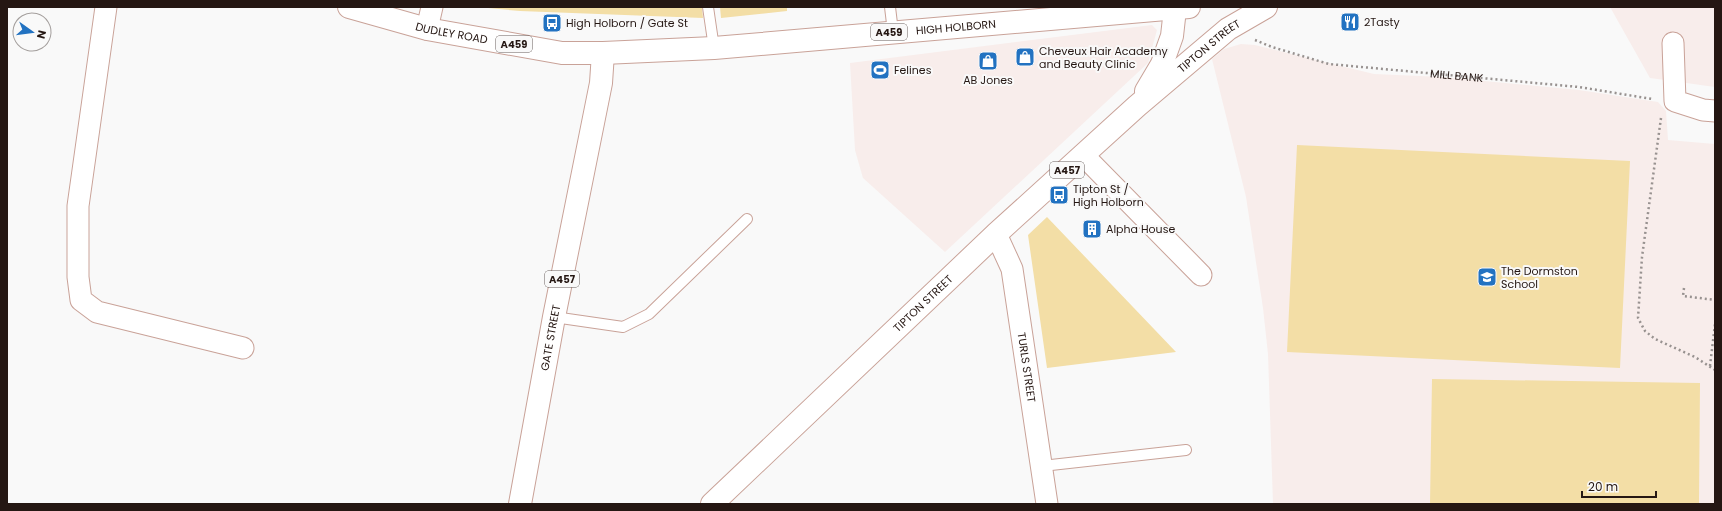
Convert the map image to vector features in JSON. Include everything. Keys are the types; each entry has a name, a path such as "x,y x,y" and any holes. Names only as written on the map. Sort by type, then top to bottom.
{"main road":[{"name":"DUDLEY ROAD","path":"349,7 427,29 562,52 603,53"},
{"name":"TIPTON STREET","path":"712,504 996,234 1137,106 1228,29 1266,7"},
{"name":"HIGH HOLBORN","path":"603,53 714,48 1182,8"},
{"name":"TIPTON STREET","path":"1137,106 1162,64 1182,8"},
{"name":"GATE STREET","path":"520,504 554,317 601,83 603,53"}],"street":[{"path":"106,7 78,206 78,277 81,300 97,312 243,348"},
{"path":"427,29 432,7"},
{"path":"1673,44 1675,101 1703,110 1715,111"},
{"path":"1083,155 1201,275"},
{"name":"TURLS STREET","path":"996,234 1012,268 1047,504"}],"lane":[{"path":"708,7 714,48"},
{"path":"890,7 893,32"},
{"path":"554,317 623,327 649,314 747,220"},
{"path":"1042,466 1186,450"}],"path":[{"name":"MILL BANK","path":"1254,40 1329,64 1579,87 1675,101"},
{"path":"1675,101 1663,108 1659,129 1642,257 1638,318 1645,331 1654,339 1710,366 1715,370"},
{"path":"1684,288 1683,296 1715,300"},
{"path":"1710,366 1715,324"}],"shaded area":[{"path":"477,7 702,7 703,18 520,11"},
{"path":"720,7 787,7 787,11 721,18"},
{"path":"1610,7 1715,7 1715,87 1650,78"},
{"path":"1152,25 1157,30 1148,63 945,252 863,178 855,150 850,63"},
{"name":"The Dormston School","path":"1241,44 1255,45 1374,74 1442,77 1579,90 1658,102 1666,111 1668,140 1715,144 1715,504 1273,504 1268,354 1263,308 1246,197 1212,59 1224,49"},
{"path":"1297,145 1630,161 1620,368 1287,352"},
{"path":"1047,217 1176,352 1047,368 1028,235"},
{"path":"1432,379 1700,383 1699,504 1430,504"}],"place":[{"name":"2Tasty","path":"1350,22"},
{"name":"High Holborn / Gate St","path":"552,23"},
{"name":"Cheveux Hair Academy and Beauty Clinic","path":"1025,57"},
{"name":"AB Jones","path":"988,61"},
{"name":"Felines","path":"880,70"},
{"name":"Tipton St / High Holborn","path":"1059,195"},
{"name":"Alpha House","path":"1092,229"},
{"name":"The Dormston School","path":"1487,277"}]}
